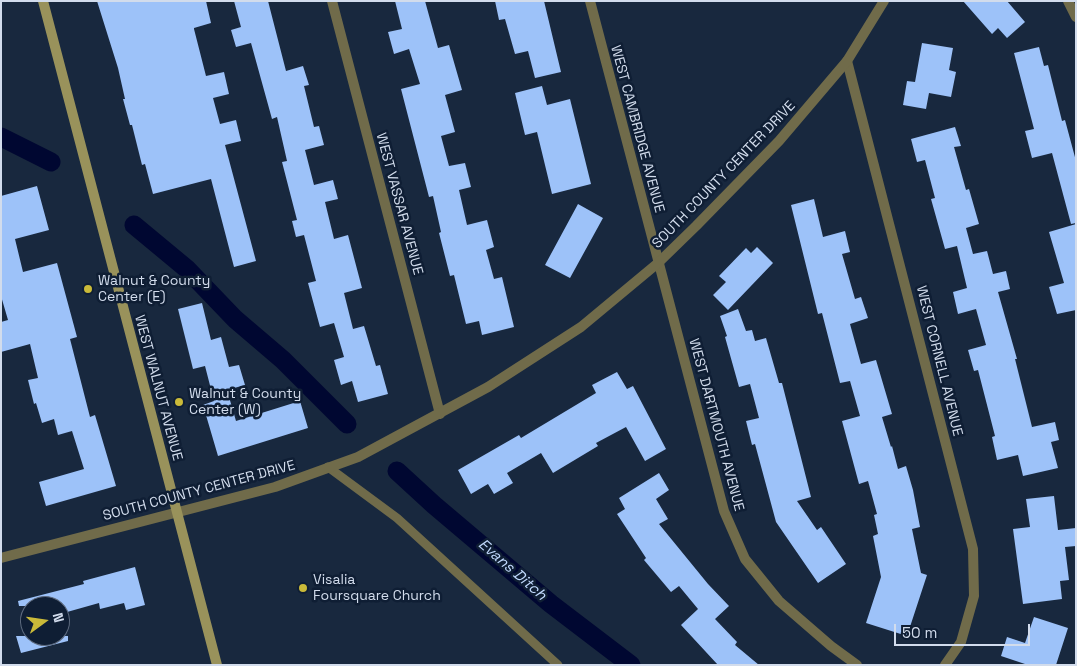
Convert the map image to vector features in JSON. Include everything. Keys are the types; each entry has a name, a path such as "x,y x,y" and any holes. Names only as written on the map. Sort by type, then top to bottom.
{"main road":[{"name":"WEST WALNUT AVENUE","path":"43,1 217,665"}],"street":[{"name":"WEST VASSAR AVENUE","path":"332,1 440,414"},
{"name":"WEST CAMBRIDGE AVENUE","path":"590,1 658,263"},
{"name":"SOUTH COUNTY CENTER DRIVE","path":"1,558 275,487 358,457 488,387 581,327 658,263 696,226 779,141 847,61 884,1"},
{"path":"1068,1 1076,17"},
{"name":"WEST CORNELL AVENUE","path":"847,61 973,550 974,596 961,642 945,665"},
{"name":"WEST DARTMOUTH AVENUE","path":"658,263 724,511 745,559 779,601 831,646 857,665"}],"lane":[{"path":"328,468 396,518 558,665"}],"building":[{"path":"97,1 206,1 211,23 194,29 206,76 224,72 229,94 213,98 220,124 236,120 241,141 225,145 256,261 234,267 211,179 153,194 145,164 142,165 132,125 130,125 118,68"},
{"path":"234,1 268,1 286,71 303,66 309,85 304,86 314,127 319,126 324,145 305,150 314,185 333,180 338,199 325,202 334,239 348,235 362,288 344,293 353,329 364,326 376,366 380,365 388,394 358,402 352,381 341,385 334,360 344,357 334,323 320,327 308,283 316,281 304,235 296,237 292,221 297,220 282,162 287,161 277,117 272,119 251,43 236,47 231,30 241,27"},
{"path":"395,1 425,1 438,48 449,45 462,90 445,95 455,132 441,136 449,166 465,163 471,187 459,190 467,225 487,220 494,247 486,250 494,279 502,277 514,327 482,335 479,321 466,324 454,275 450,276 439,233 441,232 433,196 429,197 401,89 420,84 409,49 394,54 388,32 402,29"},
{"path":"495,1 544,1 561,72 535,78 528,51 515,54 505,19 499,20"},
{"path":"963,1 1007,1 1025,22 1007,38 998,28 992,34"},
{"path":"922,43 953,48 949,70 956,72 951,97 929,93 926,109 903,105 907,81 915,82"},
{"path":"1039,47 1044,66 1048,65 1062,121 1065,120 1076,161 1076,223 1071,224 1052,153 1032,158 1025,131 1034,129 1014,53"},
{"path":"542,86 547,105 570,99 591,184 552,194 537,132 525,135 515,93"},
{"path":"955,127 961,146 954,147 966,190 969,189 979,224 966,228 973,254 987,251 993,274 1006,271 1010,289 998,292 1017,359 1015,359 1032,427 1055,422 1059,440 1051,442 1058,468 1023,476 1018,455 997,460 992,437 995,436 978,370 974,371 968,350 986,345 976,309 958,314 953,292 967,288 957,246 945,249 931,199 935,198 925,160 917,162 911,139"},
{"path":"37,186 49,230 15,239 23,272 57,263 77,337 70,339 90,417 95,415 116,486 46,506 39,482 84,469 72,431 58,435 54,419 42,423 36,403 34,404 28,380 38,378 30,344 1,352 1,322 8,320 1,296 1,196"},
{"path":"814,199 823,237 845,231 850,252 842,254 855,299 861,297 868,318 850,324 861,364 876,360 892,414 882,417 898,469 906,466 913,490 920,527 912,529 921,573 927,575 907,636 866,623 881,577 873,536 878,534 874,515 877,514 868,481 859,484 842,421 860,416 850,381 840,383 822,313 818,314 791,205"},
{"path":"578,204 603,218 570,278 545,265"},
{"path":"1076,224 1076,310 1057,314 1049,287 1064,283 1049,232"},
{"path":"757,247 773,263 728,310 713,295 726,282 719,276 746,248 751,253"},
{"path":"202,303 211,340 221,337 229,367 239,365 245,385 227,390 236,421 300,401 308,428 218,456 203,405 214,401 205,366 193,369 178,309"},
{"path":"738,309 746,331 752,330 755,341 766,338 779,383 782,383 811,497 797,501 817,530 821,527 846,564 818,583 776,522 755,444 752,445 746,421 759,418 750,384 739,387 725,337 727,336 720,316"},
{"path":"617,372 627,389 633,386 666,449 645,461 626,427 596,443 598,446 553,473 541,453 507,473 513,483 494,494 488,484 471,494 458,470 519,435 521,438 596,393 592,385"},
{"path":"659,473 669,490 656,499 668,519 659,524 708,584 729,606 715,619 737,642 735,645 759,665 718,665 681,625 698,609 679,586 671,592 644,560 646,558 617,514 625,509 619,498"},
{"path":"1054,496 1058,530 1076,528 1076,546 1065,547 1069,580 1060,581 1062,599 1023,604 1013,529 1030,527 1026,499"},
{"path":"135,567 145,605 126,610 124,603 100,609 99,603 70,611 70,596 37,596 84,584 83,581"},
{"path":"1034,617 1068,628 1056,665 1028,665 1001,656 1007,637 1025,643"},
{"path":"16,636 20,636 20,646 48,646 21,653"}],"waterway":[{"name":"Evans Ditch","path":"1,137 51,162"},
{"name":"Evans Ditch","path":"134,225 187,269 235,319 283,360 347,424"},
{"name":"Evans Ditch","path":"397,471 434,505 551,604 631,665"}],"place":[{"name":"Walnut & County Center (E)","path":"88,289"},
{"name":"Walnut & County Center (W)","path":"179,402"},
{"name":"Visalia Foursquare Church","path":"303,588"}]}
